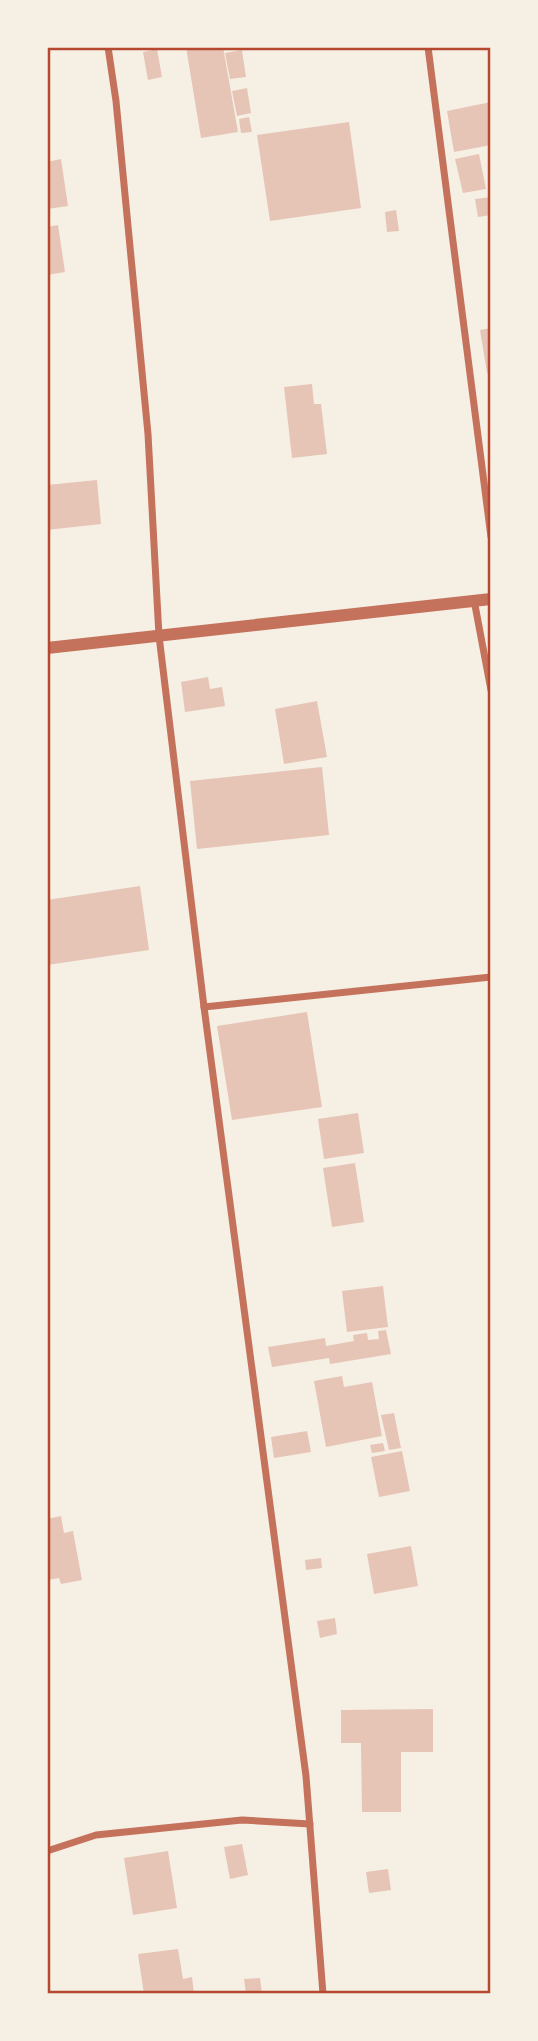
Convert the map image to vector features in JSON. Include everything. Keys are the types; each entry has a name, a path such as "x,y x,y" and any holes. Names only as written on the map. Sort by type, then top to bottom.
{"street":[{"path":"108,47 116,101 148,434 159,636 204,1007 306,1776 323,1994"},
{"path":"428,47 491,537"},
{"path":"47,648 491,599"},
{"path":"474,600 491,690"},
{"path":"204,1007 491,977"},
{"path":"47,1851 96,1835 242,1819 310,1824"}],"building":[{"path":"186,47 223,47 238,132 201,138"},
{"path":"157,49 162,77 148,80 143,52"},
{"path":"242,50 246,77 230,79 225,53"},
{"path":"247,88 251,113 237,116 232,91"},
{"path":"491,102 491,145 454,152 447,111"},
{"path":"249,117 252,132 241,133 239,119"},
{"path":"349,122 361,208 270,221 257,135"},
{"path":"479,154 486,189 463,193 455,159"},
{"path":"61,159 68,206 47,209 47,162"},
{"path":"491,197 491,215 478,217 475,199"},
{"path":"396,210 399,231 387,232 385,212"},
{"path":"58,225 65,272 47,275 47,227"},
{"path":"491,328 491,372 487,373 480,330"},
{"path":"312,384 314,404 321,404 327,454 292,458 284,387"},
{"path":"97,480 101,524 47,530 47,485"},
{"path":"208,677 210,689 222,687 225,706 185,712 181,682"},
{"path":"317,701 327,757 284,764 275,709"},
{"path":"322,767 329,835 197,849 190,781"},
{"path":"140,886 149,950 47,965 47,900"},
{"path":"307,1012 322,1107 232,1120 217,1026"},
{"path":"358,1113 364,1153 324,1159 318,1119"},
{"path":"355,1163 364,1222 332,1227 323,1168"},
{"path":"383,1286 388,1327 347,1332 342,1291"},
{"path":"386,1330 391,1354 330,1364 329,1358 272,1367 268,1347 325,1338 326,1346 354,1341 353,1335 367,1333 368,1340 379,1339 378,1331"},
{"path":"342,1376 344,1387 372,1382 382,1436 326,1447 314,1381"},
{"path":"394,1413 401,1448 389,1450 381,1415"},
{"path":"307,1431 311,1452 274,1458 271,1437"},
{"path":"383,1443 385,1451 372,1453 370,1445"},
{"path":"402,1451 410,1491 379,1497 371,1457"},
{"path":"61,1516 64,1533 73,1531 82,1580 61,1584 59,1578 47,1580 47,1519"},
{"path":"411,1546 418,1586 374,1594 367,1554"},
{"path":"321,1558 322,1568 306,1570 305,1560"},
{"path":"335,1618 337,1634 320,1638 317,1621"},
{"path":"433,1709 433,1752 401,1752 401,1812 362,1812 361,1743 341,1743 341,1710"},
{"path":"242,1844 248,1875 230,1879 224,1847"},
{"path":"168,1851 177,1908 133,1915 124,1858"},
{"path":"388,1869 391,1890 369,1893 366,1872"},
{"path":"178,1949 183,1979 192,1977 194,1994 144,1994 138,1954"},
{"path":"260,1978 262,1994 246,1994 244,1979"}]}
